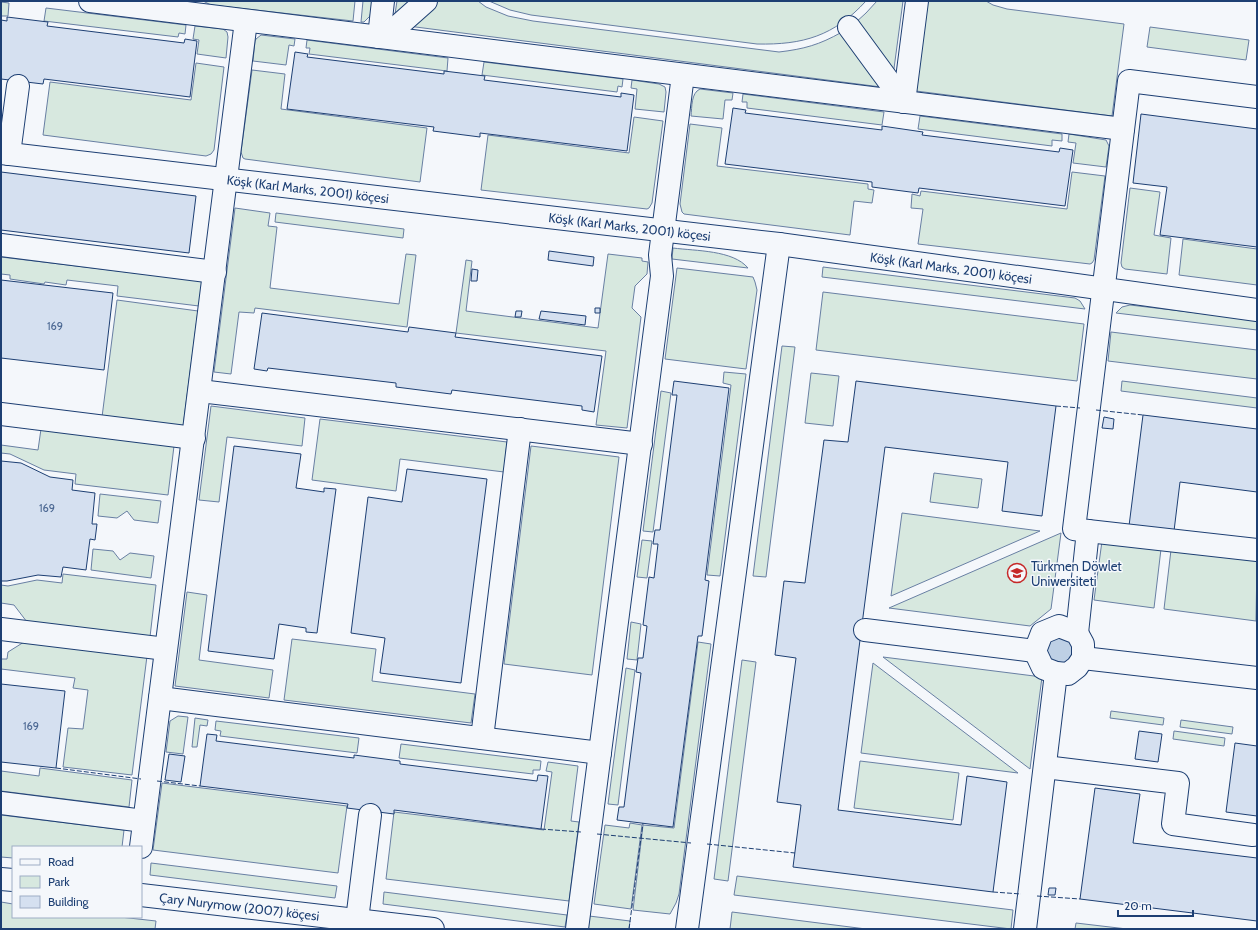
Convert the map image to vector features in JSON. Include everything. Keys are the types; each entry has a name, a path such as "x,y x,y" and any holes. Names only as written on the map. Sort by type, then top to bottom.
{"street":[{"path":"90,1 1123,129"},
{"path":"379,37 383,1"},
{"path":"379,37 399,25 426,1"},
{"path":"904,102 917,1"},
{"path":"141,846 246,21"},
{"path":"849,27 904,102"},
{"path":"577,929 662,276 660,255 683,75"},
{"path":"1257,97 1129,81 1074,529 1257,550"},
{"path":"5,153 18,86"},
{"name":"Köşk (Karl Marks, 2001) köçesi","path":"5,153 779,244 1257,310"},
{"path":"687,929 779,244"},
{"path":"1,245 215,272"},
{"path":"200,391 641,444"},
{"path":"1,414 194,438"},
{"path":"482,738 520,429"},
{"path":"1077,632 1059,626 1042,633 1035,651 1043,668 1056,673 1068,674 1077,667 1083,658 1084,644 1077,632 1088,530"},
{"path":"1,629 166,649"},
{"path":"865,630 1035,651"},
{"path":"1083,658 1257,678"},
{"path":"1025,929 1056,673"},
{"path":"160,698 600,753"},
{"path":"1045,767 1178,783 1172,824 1253,835"},
{"path":"1,803 144,821"},
{"path":"357,920 370,815"},
{"path":"1,879 12,880"},
{"name":"Çary Nurymow (2007) köçesi","path":"142,895 433,929"}],"green space":[{"path":"203,1 355,1 353,21 211,5"},
{"path":"363,1 373,1 370,16 364,22 361,22"},
{"path":"397,1 411,1 395,14"},
{"path":"437,1 478,1 486,7 508,16 533,21 779,52 811,46 842,32 881,87 408,26"},
{"path":"489,1 866,1 842,23 817,36 789,43 757,44 531,15 510,10"},
{"path":"877,1 903,1 893,76 855,23"},
{"path":"928,1 986,1 993,5 1007,9 1124,24 1112,116 916,91"},
{"path":"1,2 9,3 8,16 1,16"},
{"path":"46,8 186,25 185,34 179,33 178,37 44,21"},
{"path":"195,26 223,29 227,32 226,58 197,54 199,40 193,39"},
{"path":"1150,27 1249,40 1246,60 1147,47"},
{"path":"261,35 295,39 294,46 289,45 286,65 253,61 255,41"},
{"path":"307,40 448,58 447,71 309,54 310,48 306,48"},
{"path":"484,62 623,79 622,87 618,86 617,92 482,75"},
{"path":"196,63 224,67 214,150 211,154 206,156 43,135 50,82 191,100"},
{"path":"252,70 285,74 281,109 427,128 420,182 243,158 241,152"},
{"path":"632,80 659,84 665,87 664,112 635,109 637,89 631,88"},
{"path":"700,89 733,93 732,100 725,100 723,119 691,116 693,97"},
{"path":"743,94 884,112 882,125 747,108 747,102 742,102"},
{"path":"920,116 1062,134 1062,141 1052,140 1052,146 918,129"},
{"path":"634,117 663,121 652,203 647,209 481,190 488,135 629,153"},
{"path":"690,124 722,128 717,166 868,184 868,189 874,190 872,203 854,201 850,235 684,214 680,204"},
{"path":"1069,134 1106,140 1109,146 1106,167 1073,163 1076,143 1068,142"},
{"path":"1072,172 1105,176 1094,260 1090,264 918,244 923,209 911,208 912,194 920,196 921,191 1067,209"},
{"path":"1130,188 1160,192 1154,235 1171,238 1167,274 1125,269 1122,267 1121,263"},
{"path":"235,208 270,213 268,226 277,227 270,288 399,304 406,254 416,255 407,327 255,308 254,313 239,312 231,374 214,372"},
{"path":"276,213 404,229 403,238 275,222"},
{"path":"1183,239 1257,249 1257,285 1179,275"},
{"path":"673,248 714,252 733,258 748,268 672,259"},
{"path":"608,254 642,258 642,261 648,262 647,274 635,286 632,308 641,317 627,428 596,425 606,351 456,333 466,260 472,261 466,311 598,328"},
{"path":"1,257 202,281 199,306 117,296 118,286 67,280 66,285 45,282 44,284 10,279 10,275 1,274"},
{"path":"823,267 1075,298 1080,301 1085,309 822,277"},
{"path":"677,268 753,277 757,290 746,369 665,359"},
{"path":"823,292 1084,324 1077,381 816,350"},
{"path":"117,300 198,311 183,427 102,417"},
{"path":"1130,305 1257,320 1257,330 1116,313 1122,307"},
{"path":"1111,332 1257,350 1257,379 1108,361"},
{"path":"782,346 795,347 766,577 753,576"},
{"path":"724,372 746,374 720,576 707,575 731,385 723,383"},
{"path":"811,373 839,376 833,426 805,423"},
{"path":"1122,381 1257,398 1257,408 1121,391"},
{"path":"661,391 671,393 653,532 643,531"},
{"path":"211,406 305,418 302,446 227,437 219,502 199,500"},
{"path":"320,419 507,442 504,472 400,459 396,491 312,480"},
{"path":"41,429 174,446 168,495 75,484 76,474 44,470 10,454 1,453 1,445 38,450"},
{"path":"531,446 619,457 592,675 504,664"},
{"path":"934,473 982,479 978,508 930,502"},
{"path":"100,494 161,501 158,523 134,520 127,511 117,518 98,516"},
{"path":"902,513 1040,531 891,596"},
{"path":"1061,533 1051,609 1030,626 889,608"},
{"path":"642,540 652,541 647,578 637,577"},
{"path":"1102,541 1161,549 1154,608 1094,600"},
{"path":"93,549 113,551 120,560 130,553 154,556 151,578 91,570"},
{"path":"1171,550 1257,560 1256,621 1164,609"},
{"path":"63,574 156,585 150,637 27,622 14,605 1,603 1,585 8,586 37,580 62,583"},
{"path":"187,592 207,595 199,660 273,670 269,698 175,686"},
{"path":"631,622 641,624 637,660 627,659"},
{"path":"292,639 376,649 372,681 475,694 471,723 284,700"},
{"path":"24,642 147,656 132,775 63,767 68,728 83,729 88,690 73,688 75,678 1,669 1,659 7,659 8,652"},
{"path":"698,642 711,644 679,894 670,914 633,910 643,825 674,828"},
{"path":"883,657 1042,677 1030,769"},
{"path":"742,660 756,662 728,881 714,879"},
{"path":"873,663 1018,773 861,753"},
{"path":"626,668 635,670 618,805 608,804"},
{"path":"1111,711 1164,718 1163,725 1110,718"},
{"path":"178,716 188,717 183,754 166,752 170,721"},
{"path":"195,718 208,720 207,726 200,725 197,747 192,747"},
{"path":"1181,720 1233,727 1232,734 1180,727"},
{"path":"216,721 359,738 357,753 220,736 221,731 215,730"},
{"path":"1174,731 1225,738 1224,746 1173,739"},
{"path":"401,744 541,761 540,770 533,770 533,774 399,758"},
{"path":"860,761 959,773 953,820 854,808"},
{"path":"548,762 578,766 571,821 579,822 569,901 386,879 394,812 544,830 552,772 546,771"},
{"path":"40,768 132,780 129,807 1,791 1,771 39,776"},
{"path":"162,783 347,806 338,873 153,850"},
{"path":"1,815 124,830 122,846 12,846 12,858 1,857"},
{"path":"630,823 642,825 631,909 594,904 605,825 629,828"},
{"path":"151,863 337,886 335,898 150,875"},
{"path":"737,876 1013,910 1011,929 734,895"},
{"path":"384,892 567,915 565,927 383,904"},
{"path":"1,902 12,904 12,918 129,918 156,921 155,929 1,929"},
{"path":"732,912 866,929 730,929"},
{"path":"589,916 630,921 629,929 587,929"},
{"path":"1076,923 1127,929 1075,929"}],"water":[{"path":"1060,636 1070,640 1074,650 1070,660 1060,664 1050,660 1046,650 1050,640"}],"building":[{"path":"7,17 48,22 47,26 184,43 185,39 197,41 190,97 44,79 43,84 1,79 1,20 7,21"},
{"path":"295,52 308,54 307,57 444,74 444,71 485,76 484,80 621,97 621,93 634,95 627,151 480,133 480,137 433,131 434,127 287,109"},
{"path":"733,108 746,110 745,113 882,130 882,126 923,132 922,135 1059,152 1060,148 1073,150 1065,206 919,188 918,193 872,187 872,182 725,164"},
{"path":"1141,114 1257,129 1257,247 1160,235 1167,187 1133,183"},
{"path":"1,172 196,196 189,253 1,230"},
{"path":"549,251 594,257 593,266 548,260"},
{"path":"472,269 478,270 477,281 471,281"},
{"path":"1,280 113,293 104,370 1,358"},
{"path":"595,308 600,308 600,313 595,313"},
{"path":"516,311 522,311 521,317 515,317"},
{"path":"541,311 586,316 585,325 539,319"},
{"path":"262,313 408,332 409,327 456,333 455,337 602,356 594,412 582,410 582,406 452,390 451,394 396,387 396,383 268,368 267,371 254,369"},
{"path":"674,381 729,388 705,580 709,581 702,636 698,636 673,827 617,820 619,807 624,807 641,673 636,672 638,658 643,658 647,626 643,625 649,577 654,578 658,544 653,544 655,530 660,530 677,395 672,395"},
{"path":"856,381 1056,406 1042,516 1002,511 1008,462 885,447 838,810 961,825 967,776 1007,782 993,892 793,867 801,805 777,802 796,658 775,655 784,581 805,583 824,440 848,442"},
{"path":"1143,415 1257,429 1257,492 1180,482 1174,531 1129,526"},
{"path":"1104,417 1114,419 1113,429 1102,428"},
{"path":"234,446 301,454 296,488 324,492 324,488 336,489 317,633 306,632 306,628 279,624 274,659 208,651"},
{"path":"1,461 21,463 50,477 73,480 72,490 95,493 92,524 97,524 95,540 90,539 86,570 63,567 61,577 38,575 1,581"},
{"path":"407,469 487,479 461,683 380,673 385,638 351,633 368,497 402,502"},
{"path":"1,684 65,691 56,768 1,762"},
{"path":"1139,731 1162,734 1158,762 1135,759"},
{"path":"207,734 217,735 216,741 354,758 354,755 400,761 400,764 537,781 538,775 548,776 541,829 394,810 394,814 347,808 348,804 200,786"},
{"path":"1235,743 1257,746 1257,816 1226,812"},
{"path":"169,754 185,756 181,782 165,780"},
{"path":"1095,788 1140,794 1133,843 1257,858 1257,921 1080,899"},
{"path":"1049,888 1056,888 1055,895 1048,895"}],"fence":[{"path":"1056,406 1080,408"},
{"path":"1096,410 1143,415"},
{"path":"56,768 141,779"},
{"path":"157,781 200,786"},
{"path":"629,929 643,823"},
{"path":"541,829 581,832"},
{"path":"597,834 691,843"},
{"path":"707,844 795,853"},
{"path":"993,892 1021,894"},
{"path":"1037,896 1080,899"}],"place":[{"name":"Türkmen Döwlet Uniwersiteti","path":"1017,573"}]}
